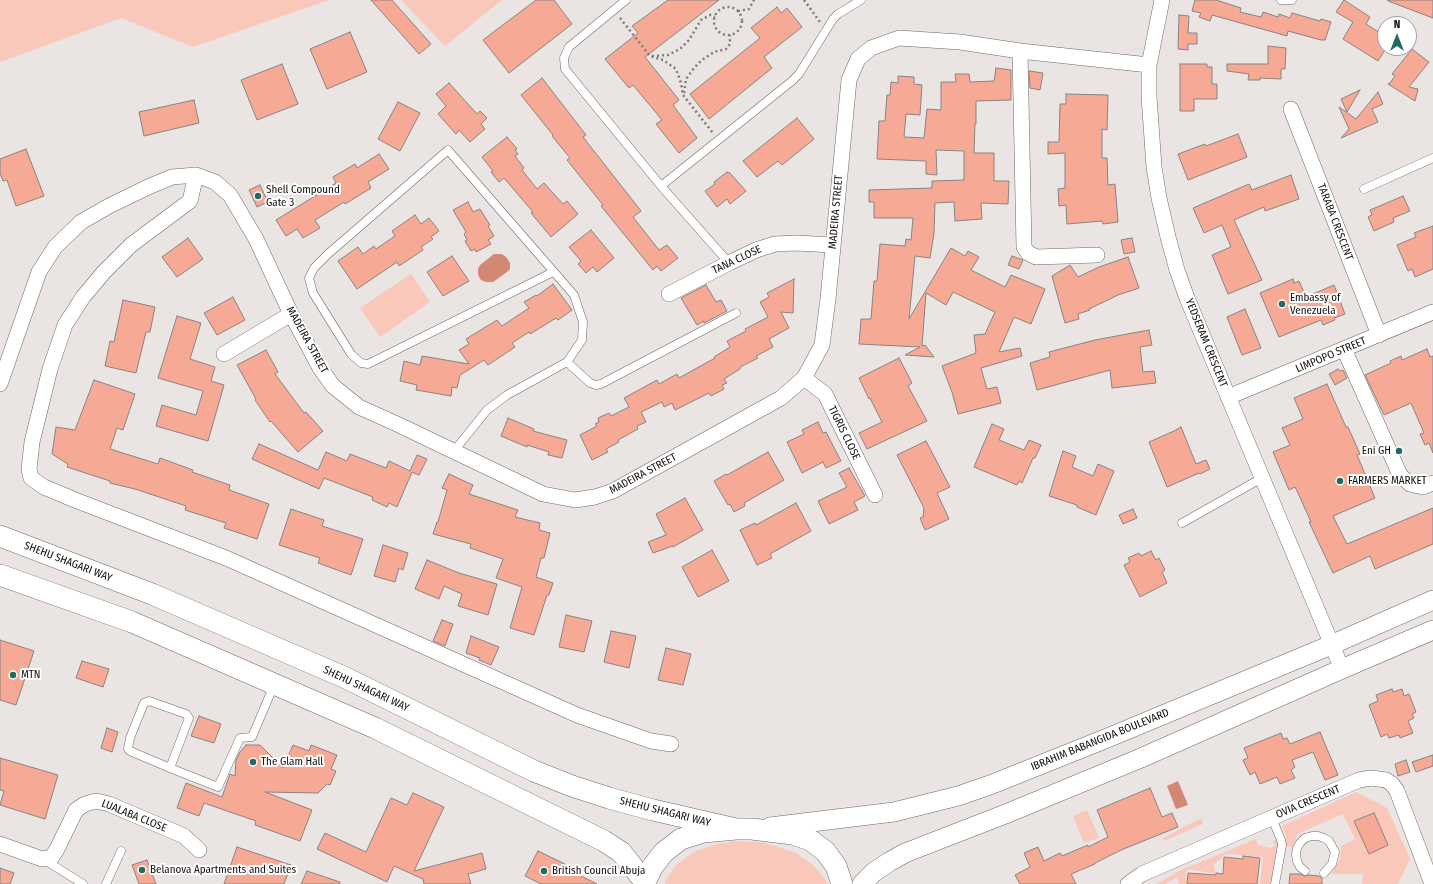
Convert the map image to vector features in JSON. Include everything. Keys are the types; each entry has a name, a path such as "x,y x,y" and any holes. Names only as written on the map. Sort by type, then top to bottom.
{"main road":[{"name":"SHEHU SHAGARI WAY","path":"0,536 152,594 339,675 534,771 572,786 653,810 744,829"},
{"path":"0,575 132,622 375,728 604,841 621,852 645,883 653,866 664,852 681,839 703,832 744,829 793,834 810,840 825,852 836,866 842,884"}],"street":[{"name":"YEDSERAM CRESCENT","path":"1162,0 1150,65 1149,96 1154,167 1160,205 1177,270 1187,298 1342,669"},
{"name":"MADEIRA STREET","path":"0,384 38,272 54,247 81,222 109,206 172,177 196,175 215,182 230,195 256,238 291,314 320,368 333,386 359,407 543,494 575,500 595,497 613,491 781,398 804,378 822,345 848,80 858,59 871,48 899,38 960,42 1020,51 1150,65"},
{"path":"1020,51 1024,247 1028,253 1036,256 1097,255"},
{"name":"TARABA CRESCENT","path":"1291,109 1379,335"},
{"path":"196,175 190,201 131,245 104,272 83,297 65,325 50,369 32,442 29,469 31,478 44,487 226,558 577,714 652,741 671,744"},
{"name":"TANA CLOSE","path":"669,294 756,250 775,244 796,243 833,245"},
{"name":"LIMPOPO STREET","path":"1228,397 1433,312"},
{"path":"224,354 291,314"},
{"path":"1344,349 1400,475 1410,484 1423,487 1433,483"},
{"name":"TIGRIS CLOSE","path":"804,378 825,394 875,495"},
{"name":"IBRAHIM BABANGIDA BOULEVARD","path":"744,829 894,812 958,796 990,785 1090,745 1331,645 1433,600"},
{"path":"862,884 874,872 905,853 1008,814 1141,758 1433,630"},
{"name":"OVIA CRESCENT","path":"1128,884 1142,874 1360,780 1371,778 1386,780 1392,784 1397,792 1432,884"},
{"name":"LUALABA CLOSE","path":"42,859 52,857 76,810 85,804 96,801 109,804 184,836 199,850"},
{"path":"0,844 42,859"}],"lane":[{"path":"626,0 568,47 564,58 565,69 661,186 729,263"},
{"path":"661,186 792,81 799,74 826,29 838,14 861,0"},
{"path":"1281,0 1292,0"},
{"path":"454,451 487,410 507,395 567,362 582,340 583,322 574,295 448,150 328,254 314,268 309,278 313,293 351,354 361,363 368,364 553,272"},
{"path":"1364,189 1433,158"},
{"path":"567,362 590,384 601,384 736,313"},
{"path":"1182,523 1262,478"},
{"path":"170,768 189,718 186,714 146,701 142,706 130,738 128,749 170,768 218,787 240,738 252,736 274,685"},
{"path":"1272,818 1281,840 1281,853 1275,884"},
{"path":"1305,871 1300,867 1297,861 1297,848 1306,838 1312,836 1324,838 1333,846 1335,852 1332,864 1324,873"},
{"path":"106,884 122,851"},
{"path":"1281,853 1296,855"},
{"path":"42,859 83,884"}],"path":[{"path":"738,11 741,15 742,24 738,31 730,35 725,35 717,30 714,21 715,17 721,10 725,8 738,11 749,9 754,0"},
{"path":"804,0 826,29"},
{"path":"613,10 650,56 663,60 676,69 681,83 683,96 718,140"},
{"path":"650,56 668,55 680,48 689,40 701,20 710,16 715,17"},
{"path":"683,96 686,78 702,60 714,52 726,49 730,44 730,35"}],"shaded area":[{"path":"0,0 329,0 193,47 121,18 0,62"},
{"path":"401,0 502,0 445,46"},
{"path":"494,254 502,254 507,258 510,263 510,269 493,282 486,282 481,280 478,275 478,269 480,265"},
{"path":"411,274 430,302 380,337 360,308"},
{"path":"1178,781 1188,805 1176,809 1167,786"},
{"path":"1356,792 1387,808 1410,859 1398,884 1362,884 1363,874 1331,874 1340,859 1341,846 1355,839 1343,814 1297,834 1293,847 1286,846 1286,836 1282,826"},
{"path":"1087,810 1099,838 1084,843 1073,816"},
{"path":"1201,818 1203,824 1164,841 1163,838"},
{"path":"1256,839 1258,845 1271,848 1275,846 1273,841 1277,840 1279,846 1271,884 1260,884 1263,857 1230,854 1224,855 1220,860 1213,864 1216,874 1189,869 1185,873 1187,884 1179,884 1177,877 1166,884 1157,884 1179,871"},
{"path":"737,841 759,842 796,853 813,865 825,879 827,884 665,884 676,865 695,851 717,844"}],"building":[{"path":"371,0 392,0 431,44 419,54"},
{"path":"536,0 554,0 572,24 509,73 483,40"},
{"path":"668,0 719,0 645,57 679,100 673,105 697,138 679,153 656,124 662,120 633,85 629,88 605,59 638,33 632,26"},
{"path":"1195,0 1216,0 1241,8 1240,12 1261,17 1263,12 1278,17 1279,14 1290,18 1292,13 1320,21 1321,19 1331,22 1325,40 1288,31 1287,36 1212,15 1210,21 1199,17 1201,13 1192,11"},
{"path":"1344,0 1370,17 1366,24 1377,31 1377,56 1381,56 1378,61 1343,39 1353,22 1336,12"},
{"path":"1433,0 1433,18 1388,1"},
{"path":"777,7 781,13 787,8 802,27 764,57 772,68 709,119 690,94 760,38 751,28"},
{"path":"1179,15 1189,16 1188,33 1197,33 1197,44 1188,44 1188,50 1178,49"},
{"path":"350,32 367,72 327,89 310,49"},
{"path":"1268,46 1286,48 1285,69 1281,69 1281,79 1260,78 1260,80 1248,80 1249,74 1227,71 1227,64 1268,64"},
{"path":"1417,53 1429,62 1409,87 1418,89 1415,101 1388,84 1395,76 1392,74 1406,56 1417,56"},
{"path":"282,64 298,104 257,120 241,80"},
{"path":"1180,64 1207,64 1207,67 1212,67 1212,84 1217,84 1217,99 1194,99 1194,111 1180,111"},
{"path":"996,68 1011,70 1011,100 976,101 974,153 994,153 994,181 1009,181 1008,204 981,203 982,219 955,221 954,202 935,203 934,233 930,258 915,256 909,319 951,248 965,256 968,251 979,257 971,270 1005,287 1011,275 1045,289 1031,324 1014,317 999,352 1020,348 1022,356 981,368 987,389 997,387 1001,403 958,414 952,392 942,366 976,353 974,335 985,334 995,312 953,292 946,305 926,293 922,346 925,345 934,357 905,355 920,347 859,344 861,319 871,319 874,281 877,281 880,244 905,246 906,239 911,240 913,218 874,218 874,202 869,202 869,190 932,188 932,181 964,180 964,151 936,150 937,175 926,174 926,161 877,159 879,121 885,121 887,95 890,95 891,82 898,83 898,76 914,77 914,84 922,85 920,115 906,114 904,137 924,138 927,109 941,110 941,82 956,82 955,74 969,74 970,82 994,81"},
{"path":"1029,71 1043,73 1040,90 1030,88"},
{"path":"542,78 586,135 583,137 641,211 633,217 659,250 667,245 678,258 661,271 657,266 653,270 601,206 603,205 567,160 570,158 521,95"},
{"path":"449,83 477,114 480,111 487,118 481,124 485,129 470,142 459,130 456,134 438,114 446,106 436,94"},
{"path":"1360,90 1347,112 1341,99"},
{"path":"1378,92 1383,104 1372,109 1378,122 1341,138 1349,129 1339,107 1356,119"},
{"path":"1066,94 1108,95 1107,130 1102,129 1102,158 1107,158 1108,185 1115,184 1118,222 1103,224 1102,221 1067,224 1066,205 1059,206 1058,189 1065,188 1065,153 1048,154 1048,142 1059,142 1060,104 1066,104"},
{"path":"194,100 199,123 144,136 139,112"},
{"path":"398,102 420,113 400,151 378,139"},
{"path":"797,118 814,139 782,165 778,161 757,177 743,161"},
{"path":"1238,134 1247,157 1188,180 1178,154 1205,144 1206,146"},
{"path":"507,137 517,149 515,150 518,154 515,156 524,168 522,170 537,189 544,183 563,204 567,201 578,214 551,237 531,213 533,212 504,178 499,182 491,172 493,171 482,157"},
{"path":"26,149 44,196 16,206 7,180 3,181 0,173 0,159"},
{"path":"379,154 389,169 368,182 371,188 345,204 344,202 315,220 320,228 303,238 297,229 286,236 276,220 336,183 333,177 355,164 357,168"},
{"path":"729,172 746,191 730,204 727,199 717,207 705,191 715,184 714,182"},
{"path":"1291,175 1299,199 1265,211 1264,207 1234,220 1262,280 1228,294 1212,255 1231,247 1222,225 1204,233 1193,208 1249,184 1252,190"},
{"name":"Shell Compound Gate 3","path":"260,185 268,202 257,207 249,190"},
{"path":"1403,196 1410,211 1393,218 1394,222 1374,231 1368,217 1372,215 1370,210"},
{"path":"468,202 473,212 480,209 490,225 488,226 494,236 488,240 491,244 476,252 475,249 471,251 465,241 467,240 464,234 466,232 453,210"},
{"path":"415,215 421,224 429,218 439,231 431,237 433,239 421,247 423,250 399,266 397,262 357,289 338,261 358,247 363,254 374,246 376,249 395,236 392,231"},
{"path":"1433,226 1433,269 1415,277 1412,269 1408,271 1397,245 1416,237 1414,233"},
{"path":"591,230 614,258 597,272 593,267 586,273 578,264 581,261 569,247"},
{"path":"188,238 203,259 177,277 162,257"},
{"path":"1132,238 1135,252 1124,254 1121,240"},
{"path":"452,256 469,281 443,296 427,272"},
{"path":"1012,256 1023,260 1019,269 1008,265"},
{"path":"1128,257 1139,288 1118,295 1089,309 1090,310 1078,314 1079,319 1065,323 1052,276 1070,265 1078,277 1099,267"},
{"path":"794,279 793,313 781,312 789,328 769,339 773,347 756,356 758,358 740,367 740,369 724,379 727,383 722,385 724,389 711,396 709,393 675,410 672,403 664,407 662,402 641,412 646,422 637,426 638,429 618,440 619,442 606,449 608,452 592,460 580,435 597,426 595,424 599,422 598,418 609,413 611,416 629,407 624,398 657,380 659,384 677,374 679,378 715,358 714,357 730,347 727,341 746,331 745,329 768,317 760,302 769,297 767,293"},
{"path":"1293,279 1294,283 1299,281 1306,297 1334,285 1345,314 1334,318 1335,320 1323,325 1321,320 1279,337 1260,293"},
{"path":"553,284 572,310 558,320 556,318 512,343 515,347 488,365 484,360 460,375 457,388 452,387 451,396 416,390 417,385 400,381 404,361 420,365 422,356 469,364 459,350 469,344 466,339 497,320 502,326 529,308 524,302 536,295 537,296"},
{"path":"706,285 716,302 721,300 727,311 697,325 681,298"},
{"path":"233,297 245,320 217,335 204,313"},
{"path":"123,300 155,307 150,332 146,332 136,373 105,366 110,341 114,342"},
{"path":"1245,309 1261,348 1242,355 1227,317"},
{"path":"177,316 201,323 190,359 215,367 211,381 224,385 208,441 156,426 162,405 196,415 203,391 158,378"},
{"path":"1149,330 1152,345 1140,347 1143,372 1154,371 1156,383 1112,388 1110,370 1037,390 1030,363 1050,357 1049,352 1095,340"},
{"path":"1427,349 1430,357 1433,356 1433,453 1429,443 1425,445 1420,434 1424,433 1411,403 1384,415 1365,375 1391,363 1390,361 1401,356 1402,360"},
{"path":"266,350 278,372 275,374 304,413 306,412 323,431 298,452 271,421 270,422 255,400 256,399 237,365"},
{"path":"899,358 912,383 908,386 927,421 867,449 859,433 882,422 859,378"},
{"path":"1338,369 1340,371 1343,370 1347,378 1335,385 1329,374"},
{"path":"94,380 135,394 123,430 117,428 110,449 158,464 160,458 193,470 192,472 230,485 229,490 269,504 257,539 224,528 226,523 185,510 186,506 135,489 110,483 110,481 67,467 68,464 52,454 56,427 75,430"},
{"path":"1327,384 1360,454 1357,455 1375,498 1333,516 1347,544 1433,508 1433,544 1375,569 1370,556 1333,573 1309,522 1311,522 1298,493 1295,487 1289,490 1273,452 1290,445 1282,428 1303,419 1294,398"},
{"path":"508,418 534,429 533,431 567,440 562,458 548,455 549,452 527,445 527,447 501,436"},
{"path":"818,422 823,433 826,432 841,461 826,468 823,462 802,473 787,442 804,434 802,430"},
{"path":"992,424 1004,429 999,440 1024,450 1029,440 1041,445 1035,458 1033,458 1022,483 1019,481 1017,485 974,467"},
{"path":"1181,427 1196,464 1206,460 1210,469 1167,487 1149,442"},
{"path":"926,441 950,487 937,493 949,519 925,530 920,518 923,517 924,508 897,455"},
{"path":"259,444 318,470 326,452 347,461 350,454 386,468 389,461 410,471 417,455 427,459 419,475 412,472 397,507 389,503 387,507 372,500 373,497 324,478 319,489 252,459"},
{"path":"1063,451 1076,456 1072,467 1093,476 1098,464 1114,471 1096,515 1077,507 1077,505 1049,496"},
{"path":"768,452 784,480 744,503 745,506 734,512 730,504 728,505 714,481"},
{"path":"849,468 865,496 854,502 858,510 829,524 818,501 847,487 839,473"},
{"path":"449,474 473,485 469,494 518,510 515,517 540,523 539,530 550,533 544,558 541,558 536,577 553,583 549,595 547,595 534,635 510,628 522,587 496,578 503,559 470,548 471,544 433,534 447,490 442,488"},
{"path":"685,498 703,530 673,547 653,553 648,542 666,535 656,514"},
{"path":"796,503 811,531 770,554 772,558 757,565 740,530 755,523 756,525"},
{"path":"291,509 324,520 322,526 363,539 351,575 318,563 320,558 279,545"},
{"path":"1133,509 1137,518 1123,524 1119,515"},
{"path":"383,545 408,553 403,570 399,568 395,582 374,576"},
{"path":"712,550 729,581 698,597 682,567"},
{"path":"1151,551 1156,560 1159,558 1165,570 1162,572 1167,583 1140,597 1124,565 1130,562 1128,558 1139,553 1141,556"},
{"path":"427,560 459,573 497,584 488,615 458,606 462,594 444,586 439,599 415,589"},
{"path":"566,615 592,621 584,652 559,647"},
{"path":"442,620 453,624 445,646 433,641"},
{"path":"611,631 636,636 629,668 604,662"},
{"path":"471,636 499,647 491,665 479,660 480,658 466,653"},
{"name":"MTN","path":"0,640 34,651 16,705 0,700"},
{"path":"666,648 691,654 683,685 658,680"},
{"path":"82,661 109,669 103,687 76,678"},
{"path":"1392,689 1393,692 1402,689 1404,696 1409,694 1416,712 1412,714 1414,718 1408,721 1413,733 1400,738 1399,735 1389,738 1387,734 1381,737 1369,705 1378,701 1376,695"},
{"path":"199,716 221,724 214,743 191,736"},
{"path":"107,728 118,732 112,752 101,748"},
{"path":"1320,732 1338,775 1325,780 1313,752 1292,760 1295,767 1291,770 1295,778 1280,784 1277,777 1260,784 1255,772 1250,775 1243,760 1248,758 1244,748 1281,733 1283,739 1287,738 1290,744"},
{"path":"246,745 260,745 283,768 293,745 309,751 311,745 337,755 331,769 336,771 330,785 327,784 318,793 265,792 312,810 300,841 255,825 256,821 204,803 199,816 177,808 186,783 222,797 230,774 235,776 236,760"},
{"path":"1433,755 1433,766 1416,772 1412,762"},
{"path":"0,758 58,775 45,819 0,805 4,791 0,790"},
{"path":"1406,760 1410,772 1398,776 1395,764"},
{"path":"1150,788 1162,817 1172,813 1178,827 1121,850 1095,864 1071,874 1076,884 1020,884 1015,875 1030,867 1024,853 1038,847 1044,861 1060,853 1062,856 1088,845 1088,847 1108,837 1097,810"},
{"path":"413,793 444,807 414,871 482,853 486,869 468,874 471,884 424,884 423,879 394,866 387,882 317,849 325,833 366,852 391,798 407,805"},
{"path":"1374,813 1388,845 1369,854 1354,821"},
{"path":"237,847 291,865 284,884 224,884"},
{"name":"British Council Abuja","path":"538,851 565,864 563,867 597,884 541,884 525,876"},
{"path":"1243,856 1260,858 1257,884 1187,884 1188,873 1223,874 1224,857 1243,859"},
{"name":"Belanova Apartments and Suites","path":"147,860 156,884 139,884 132,865"},
{"path":"0,868 14,873 10,884 0,884"},
{"path":"307,871 340,882 340,884 301,884"},
{"path":"1290,874 1319,876 1322,878 1322,884 1289,884"}],"place":[{"name":"Shell Compound Gate 3","path":"258,196"},
{"name":"Embassy of Venezuela","path":"1282,304"},
{"name":"Eni GH","path":"1399,451"},
{"name":"FARMERS MARKET","path":"1340,481"},
{"name":"MTN","path":"13,675"},
{"name":"The Glam Hall","path":"253,762"},
{"name":"Belanova Apartments and Suites","path":"142,870"},
{"name":"British Council Abuja","path":"544,871"}]}
